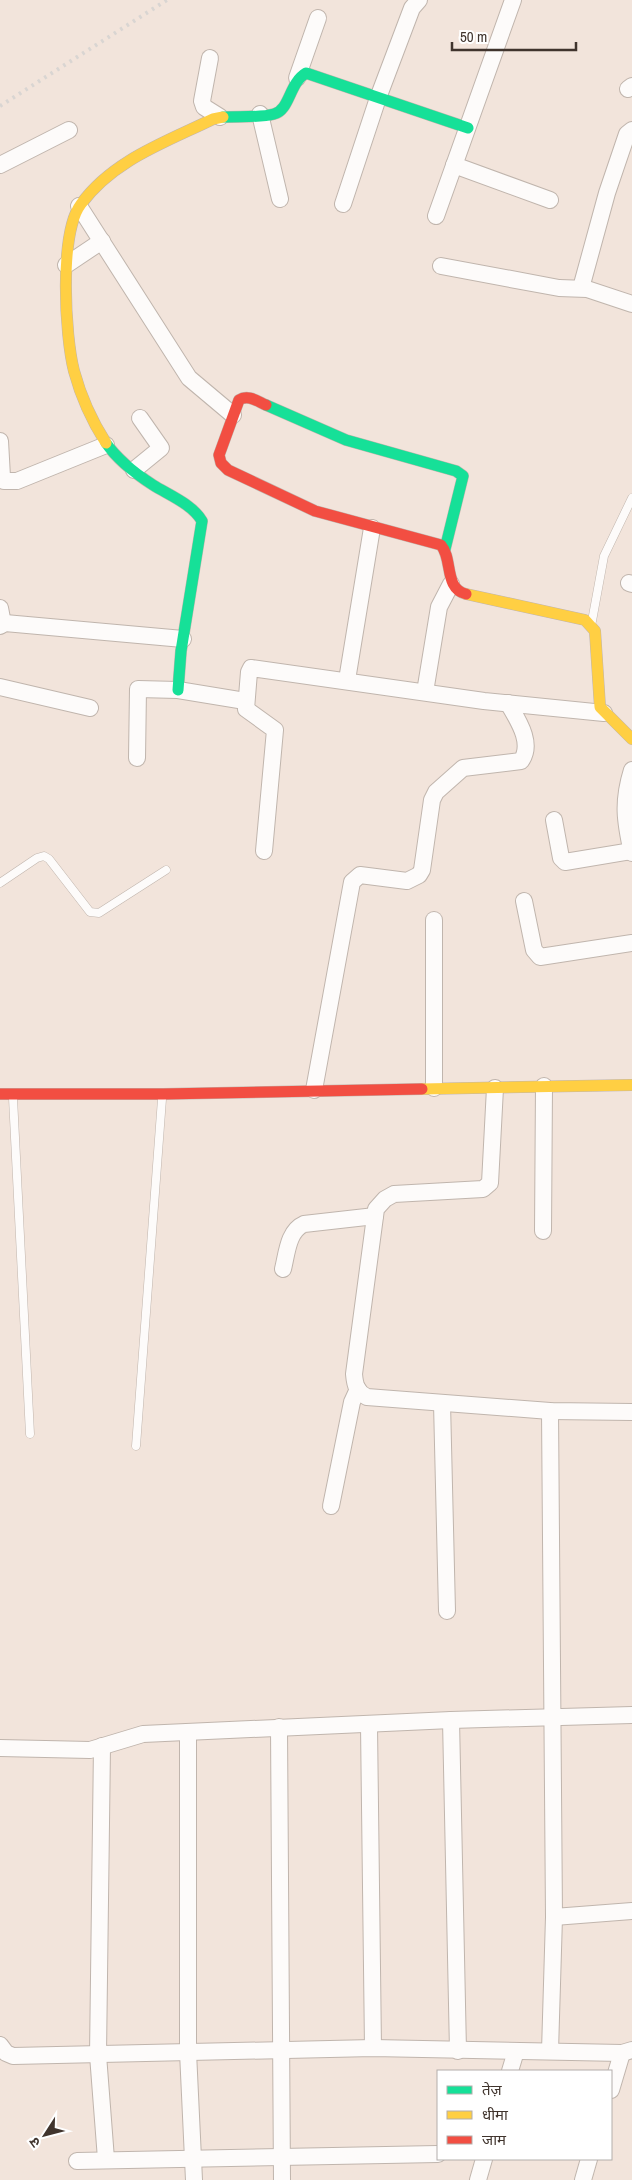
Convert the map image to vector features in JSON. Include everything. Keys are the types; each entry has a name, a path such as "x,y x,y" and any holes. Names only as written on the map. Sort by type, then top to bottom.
{"main road":[{"path":"178,690 183,639 202,527 201,516 134,470 106,445 92,422 74,372 67,317 66,265 69,235 79,206 98,184 133,157 220,117 275,114 284,107 298,78 306,73 468,128"},
{"path":"445,549 441,546 315,511 228,470 221,463 219,455 239,400 244,396 251,398 346,440 456,471 463,476 463,483 445,549 451,584 461,593 575,617 585,620 591,625 595,632 600,707 604,713 623,726 632,739"},
{"path":"0,1094 163,1094 632,1085"}],"street":[{"path":"343,204 378,98 412,8 419,0"},
{"path":"436,216 513,0"},
{"path":"298,78 318,18"},
{"path":"210,58 202,101 204,107 220,117"},
{"path":"260,114 280,199"},
{"path":"0,165 69,130"},
{"path":"581,288 612,178 627,134 632,130"},
{"path":"454,165 550,200"},
{"path":"79,206 189,378 233,415"},
{"path":"66,265 102,241"},
{"path":"441,266 559,288 581,288 632,304"},
{"path":"134,470 160,448 140,418"},
{"path":"0,441 2,476 4,481 9,482 106,445"},
{"path":"347,680 372,528"},
{"path":"425,692 440,607 451,584"},
{"path":"1,619 183,639"},
{"path":"264,851 275,730 273,726 247,712 245,701 249,672 252,668 508,703 604,713"},
{"path":"0,687 90,708"},
{"path":"137,758 138,689 178,690 245,701"},
{"path":"314,1090 352,882 360,874 407,881 413,880 422,870 432,800 436,792 463,768 521,761 524,757 524,733 508,703"},
{"path":"554,820 561,858 565,862 632,852 624,805 632,770"},
{"path":"524,902 534,950 540,956 632,943"},
{"path":"434,920 434,1088"},
{"path":"543,1231 544,1086"},
{"path":"495,1088 490,1183 487,1187 483,1190 394,1194 385,1199 376,1209 354,1374 358,1389 367,1397 550,1411 632,1412"},
{"path":"283,1269 292,1233 297,1228 304,1224 375,1216"},
{"path":"331,1506 350,1407 358,1389"},
{"path":"442,1403 448,1611"},
{"path":"550,1411 554,1917 550,2051"},
{"path":"0,1748 84,1750 143,1734 451,1720 632,1715"},
{"path":"451,1720 458,2051"},
{"path":"369,1725 374,2048"},
{"path":"279,1727 279,2050 282,2180"},
{"path":"188,1732 188,2052 194,2180"},
{"path":"102,1746 98,2055 106,2159"},
{"path":"554,1917 632,1911"},
{"path":"0,2045 6,2053 13,2056 374,2048 458,2051 627,2051 612,2088"},
{"path":"510,2070 516,2051"},
{"path":"77,2160 437,2154"},
{"path":"478,2180 484,2160"},
{"path":"583,2180 590,2160"}],"lane":[{"path":"591,625 604,556 632,498"},
{"path":"0,883 37,858 44,856 50,859 90,912 94,914 99,913 166,870"},
{"path":"12,1094 30,1434"},
{"path":"136,1446 163,1094"}],"railway":[{"path":"0,106 167,0"}],"traffic: fast":[{"path":"223,117 262,116 279,112 287,102 300,77 306,73 468,128"},
{"path":"266,405 346,440 456,471 463,476 445,549"},
{"path":"106,443 134,471 186,505 202,521 181,651 178,690"}],"traffic: slow":[{"path":"106,443 92,417 77,381 68,334 66,310 67,260 69,237 74,218 81,204 94,189 124,164 177,136 213,119 223,117"},
{"path":"466,594 585,620 595,631 600,707 632,739"},
{"path":"422,1089 632,1085"}],"traffic: jam":[{"path":"266,405 249,398 239,400 219,455 221,463 228,470 315,511 441,545 445,551 454,586 466,594"},
{"path":"0,1094 163,1094 422,1089"}]}
